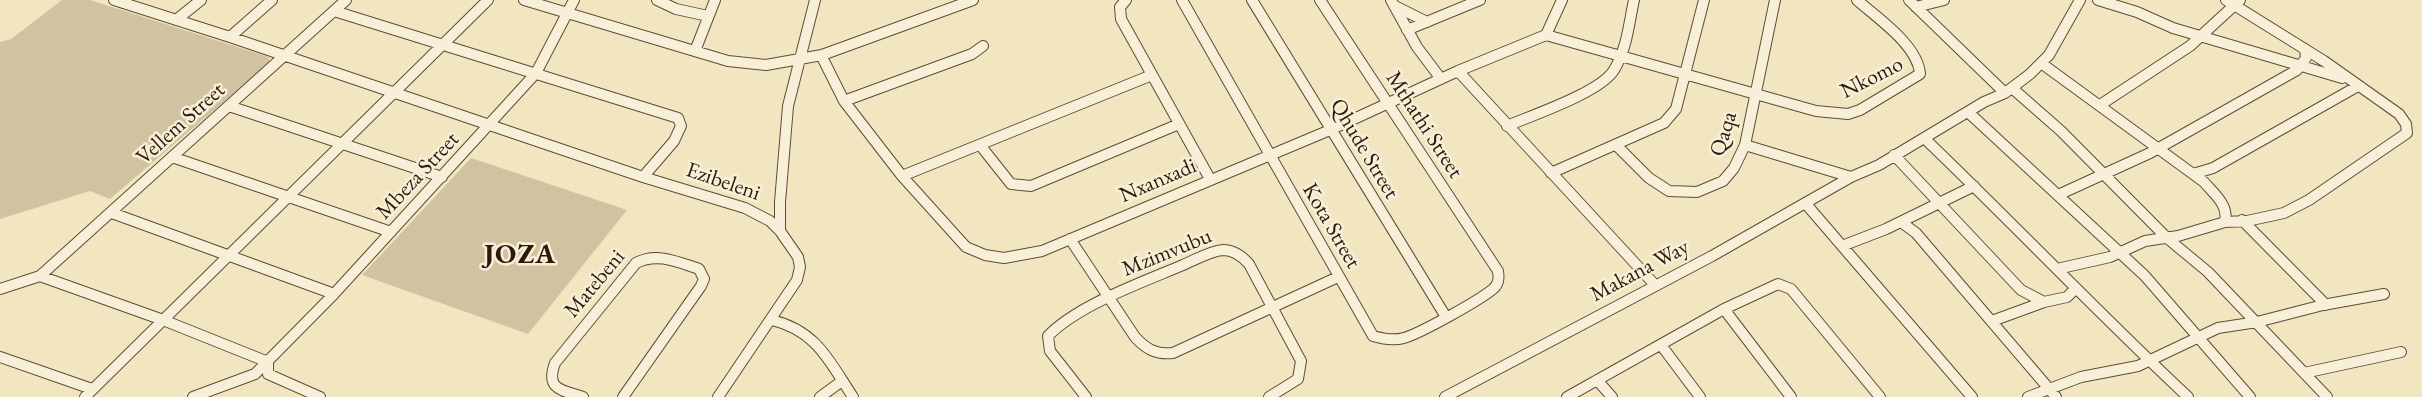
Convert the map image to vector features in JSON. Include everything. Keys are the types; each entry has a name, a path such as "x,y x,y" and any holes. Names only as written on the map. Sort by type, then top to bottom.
{"street":[{"name":"Ezibeleni","path":"114,0 127,2 643,177 745,208 770,221 780,231 798,257 800,267 797,280 772,320 718,397"},
{"path":"176,20 201,0"},
{"path":"230,37 272,0"},
{"name":"Vellem Street","path":"40,276 346,0"},
{"path":"0,357 89,393 488,0"},
{"path":"524,0 744,65 798,62 822,57 973,0"},
{"name":"Mbeza Street","path":"193,397 255,374 334,294 536,73 569,13 574,0"},
{"path":"657,0 676,9 708,16"},
{"path":"696,51 715,0"},
{"path":"780,231 780,202 788,106 815,0"},
{"path":"1126,0 1120,7 1121,19 1210,180"},
{"name":"Kota Street","path":"1182,0 1373,336 1386,340 1404,338 1446,317 1494,288 1499,279 1498,270"},
{"name":"Qhude Street","path":"1252,0 1446,317"},
{"name":"Mthathi Street","path":"1320,0 1498,270"},
{"path":"1407,30 1480,0"},
{"path":"1546,35 1562,0"},
{"path":"1507,126 1606,80 1615,67 1620,55 1634,0"},
{"path":"1551,173 1668,120 1676,109 1704,0"},
{"name":"Qaqa","path":"1616,145 1660,187 1682,194 1713,186 1728,176 1737,165 1745,145 1754,94 1775,0"},
{"name":"Nkomo","path":"1546,35 1816,111 1848,114 1860,110 1920,74 1922,68 1915,55 1857,0"},
{"path":"1912,3 1944,0"},
{"name":"Makana Way","path":"1445,397 1806,204 2008,90 2030,74 2049,55 2070,21 2080,0"},
{"path":"2098,0 2201,37 2348,79"},
{"path":"2057,269 2110,257 2145,241 2167,238 2225,222 2243,221 2284,213 2309,200 2407,133 2406,124 2399,114 2233,1 2201,37 2100,105"},
{"path":"1393,3 1427,22"},
{"path":"1393,3 1407,30 1441,78"},
{"path":"1912,3 2008,90 2061,132 2167,238 2208,272 2327,397"},
{"path":"334,11 678,118 681,122 681,128 676,137 643,177"},
{"name":"Nxanxadi","path":"822,57 844,101 902,176 966,247 979,254 1004,260 1025,257 1070,239 1330,130 1441,78 1546,35"},
{"path":"844,101 972,54 983,46"},
{"path":"2058,195 2104,176 2159,148 2302,66 2306,58 2305,49"},
{"path":"2041,63 2193,174 2225,207 2243,221 2326,305"},
{"path":"1458,71 1655,285"},
{"path":"902,176 1152,75"},
{"path":"2193,174 2213,168 2238,155 2358,86"},
{"path":"229,106 442,177"},
{"path":"1968,112 2120,252 2198,336 2250,397"},
{"path":"980,145 1011,184 1031,186 1179,124"},
{"path":"1924,138 2188,397"},
{"path":"1745,145 1851,178"},
{"path":"1894,155 2022,290 2044,302"},
{"path":"172,157 391,232"},
{"path":"1842,246 1901,222 1974,186"},
{"path":"1806,204 1972,397"},
{"path":"2225,207 2227,214 2225,222"},
{"path":"112,213 334,294"},
{"path":"1901,222 1916,233 2056,397"},
{"path":"1070,239 1135,337 1147,350 1166,354 1173,353 1338,276"},
{"name":"Mzimvubu","path":"1086,397 1050,351 1047,342 1048,335 1062,322 1108,298 1214,252 1224,250 1245,258 1297,350 1301,361 1298,379 1269,397"},
{"name":"Matebeni","path":"583,397 558,389 552,383 551,374 556,363 636,263 649,256 699,269 704,279 702,286 623,397"},
{"path":"0,289 40,276 163,320 268,362 268,374 320,397"},
{"path":"1567,397 1724,310 1778,284 1787,286 1880,397"},
{"path":"1992,321 2044,302 2068,297 2076,288"},
{"path":"2028,397 2080,377 2138,366 2218,328 2257,322 2326,305 2384,294"},
{"path":"1724,310 1791,397"},
{"path":"772,320 790,323 804,330 822,350 853,397"},
{"path":"1661,345 1700,397"},
{"path":"2304,373 2402,352"},
{"path":"1597,380 1612,397"},
{"path":"820,397 842,381"}],"shaded area":[{"path":"62,0 90,0 269,57 269,63 110,199 90,191 0,219 0,42 11,39"},
{"path":"471,158 627,210 528,334 362,275"}],"district":[{"name":"JOZA","path":"520,255"}]}
